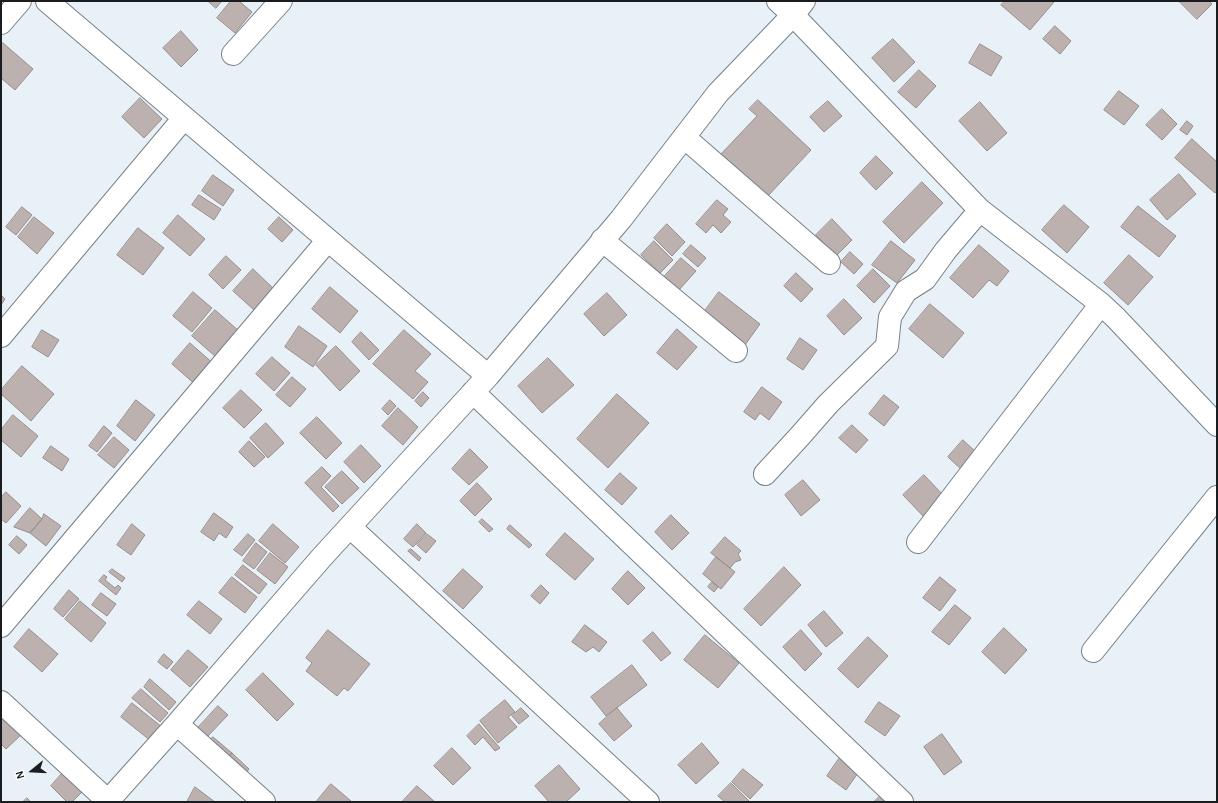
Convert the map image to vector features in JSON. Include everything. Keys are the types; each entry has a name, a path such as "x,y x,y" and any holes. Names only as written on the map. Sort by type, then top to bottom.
{"street":[{"path":"1,23 20,1"},
{"path":"47,1 488,376"},
{"path":"233,54 281,1"},
{"path":"1,702 107,801 177,724 322,557 488,376 621,219 718,93 792,6 980,210 1101,304 1217,425"},
{"path":"1,336 184,118"},
{"path":"684,136 829,263"},
{"path":"765,474 828,404 887,346 890,317 906,291 925,279 946,250 980,210"},
{"path":"1,626 328,240"},
{"path":"602,240 736,351"},
{"path":"918,542 1101,304"},
{"path":"473,392 902,802"},
{"path":"1093,651 1217,498"},
{"path":"350,526 648,802"},
{"path":"177,724 264,802"}],"building":[{"path":"208,1 222,1 216,8"},
{"path":"231,1 239,1 252,12 235,33 217,18"},
{"path":"1005,1 1054,2 1030,30 1001,5"},
{"path":"1179,1 1209,1 1212,4 1197,19"},
{"path":"1055,26 1071,41 1060,54 1043,39"},
{"path":"181,31 198,50 181,67 163,48"},
{"path":"893,39 915,62 894,82 872,58"},
{"path":"3,43 33,69 15,90 1,78 1,45"},
{"path":"980,44 1002,57 991,76 969,63"},
{"path":"919,70 936,86 916,108 898,92"},
{"path":"1119,91 1139,106 1124,125 1104,110"},
{"path":"140,98 162,119 144,138 122,117"},
{"path":"758,100 811,150 766,198 721,154 757,116 749,109"},
{"path":"828,101 842,116 824,132 810,117"},
{"path":"980,102 1007,133 987,151 959,121"},
{"path":"1162,109 1177,124 1162,140 1146,125"},
{"path":"1187,121 1193,126 1187,135 1180,130"},
{"path":"1192,139 1217,162 1217,190 1215,193 1175,158"},
{"path":"876,156 893,173 876,190 860,173"},
{"path":"1179,174 1196,194 1167,220 1150,200"},
{"path":"213,175 234,190 223,206 202,191"},
{"path":"922,182 943,203 904,243 883,222"},
{"path":"199,195 221,209 214,220 192,205"},
{"path":"717,200 728,209 723,215 731,222 721,233 713,225 706,233 696,224"},
{"path":"1064,205 1089,227 1067,253 1042,230"},
{"path":"1138,206 1176,236 1159,257 1121,227"},
{"path":"22,207 32,215 16,235 6,227"},
{"path":"178,215 205,239 190,256 163,233"},
{"path":"34,217 54,233 37,254 18,237"},
{"path":"279,217 293,230 282,242 268,229"},
{"path":"832,219 852,240 836,256 816,235"},
{"path":"667,224 685,242 672,256 654,238"},
{"path":"138,228 164,248 143,275 117,255"},
{"path":"654,241 673,260 660,273 641,255"},
{"path":"891,241 915,260 897,283 872,265"},
{"path":"691,245 706,258 698,267 683,254"},
{"path":"979,245 1009,271 997,286 989,280 973,298 950,278"},
{"path":"850,252 863,264 854,274 841,262"},
{"path":"1129,255 1153,277 1128,305 1104,283"},
{"path":"226,256 241,270 223,289 209,275"},
{"path":"681,258 696,271 678,291 664,277"},
{"path":"253,269 274,289 254,310 233,291"},
{"path":"873,269 890,286 874,303 857,286"},
{"path":"796,273 813,289 801,302 784,286"},
{"path":"330,287 358,311 340,333 312,309"},
{"path":"193,292 212,308 192,332 173,316"},
{"path":"719,292 760,324 745,345 704,312"},
{"path":"607,293 627,315 604,336 584,314"},
{"path":"1,295 5,299 1,305"},
{"path":"844,299 862,318 844,335 827,316"},
{"path":"930,304 964,333 943,358 909,329"},
{"path":"215,310 239,331 216,357 192,336"},
{"path":"299,326 327,346 313,367 285,347"},
{"path":"677,329 697,347 677,370 657,353"},
{"path":"42,330 59,340 48,357 32,347"},
{"path":"404,330 431,354 415,371 428,382 413,399 373,364"},
{"path":"361,332 379,350 369,360 352,342"},
{"path":"800,338 817,350 803,370 787,359"},
{"path":"190,343 215,365 197,386 172,364"},
{"path":"336,346 360,371 340,391 316,365"},
{"path":"272,357 290,373 274,391 256,374"},
{"path":"548,358 574,385 542,413 518,386"},
{"path":"22,366 54,394 31,421 1,394 1,390"},
{"path":"292,377 306,389 290,407 276,395"},
{"path":"762,387 782,402 769,420 760,413 755,420 744,412"},
{"path":"241,390 262,410 244,428 223,408"},
{"path":"423,392 429,398 421,407 415,401"},
{"path":"617,394 649,423 608,468 577,439"},
{"path":"884,395 899,407 884,426 869,414"},
{"path":"136,400 155,415 135,441 117,426"},
{"path":"390,400 396,406 388,415 382,409"},
{"path":"398,408 418,427 403,445 382,426"},
{"path":"13,415 38,436 21,457 1,440 1,430"},
{"path":"317,417 342,443 326,459 300,433"},
{"path":"266,423 284,443 268,458 250,438"},
{"path":"852,425 868,440 856,453 839,438"},
{"path":"104,426 112,433 97,452 89,446"},
{"path":"114,437 129,450 114,468 98,455"},
{"path":"963,440 978,454 963,471 948,457"},
{"path":"249,441 265,457 254,467 239,452"},
{"path":"361,445 381,466 364,483 344,462"},
{"path":"51,446 69,459 62,471 43,458"},
{"path":"470,449 488,467 469,485 452,469"},
{"path":"322,467 331,476 321,487 339,506 333,512 305,483"},
{"path":"342,471 359,488 342,504 325,487"},
{"path":"620,473 637,488 622,505 605,490"},
{"path":"924,475 945,497 924,517 903,495"},
{"path":"803,480 820,500 801,516 785,495"},
{"path":"477,483 492,499 475,516 460,501"},
{"path":"6,492 21,506 6,523 1,519 1,498"},
{"path":"30,508 42,519 30,533 14,527"},
{"path":"214,513 233,527 226,538 219,533 214,541 201,532"},
{"path":"44,514 61,526 46,546 30,533 42,519"},
{"path":"671,515 689,533 672,550 655,532"},
{"path":"482,519 493,529 489,532 479,522"},
{"path":"132,524 145,535 131,555 117,545"},
{"path":"273,524 299,547 285,563 259,541"},
{"path":"417,524 426,533 413,547 404,539"},
{"path":"510,525 532,545 529,548 507,529"},
{"path":"565,533 594,559 575,580 546,555"},
{"path":"248,534 255,540 242,556 234,550"},
{"path":"427,534 436,541 426,553 417,545"},
{"path":"17,536 27,545 19,554 9,545"},
{"path":"725,537 741,551 738,554 741,560 735,562 730,568 711,553"},
{"path":"256,543 267,552 254,569 243,561"},
{"path":"411,549 421,558 419,561 408,551"},
{"path":"270,553 288,567 275,584 257,570"},
{"path":"716,557 735,572 721,589 703,574"},
{"path":"243,565 267,584 259,594 235,575"},
{"path":"784,567 801,585 761,626 744,609"},
{"path":"112,569 125,578 122,582 109,572"},
{"path":"463,569 483,587 463,609 443,591"},
{"path":"628,571 645,588 628,605 612,589"},
{"path":"104,575 107,577 105,580 115,588 118,585 121,588 116,595 99,581"},
{"path":"232,577 257,597 245,613 219,593"},
{"path":"940,577 956,590 940,611 923,598"},
{"path":"712,582 718,587 714,592 708,587"},
{"path":"541,585 549,593 540,604 531,596"},
{"path":"69,590 79,599 63,617 54,609"},
{"path":"101,593 116,604 107,616 92,605"},
{"path":"80,601 106,623 91,642 65,619"},
{"path":"199,601 222,619 210,634 187,615"},
{"path":"955,605 971,618 949,645 932,632"},
{"path":"824,611 843,633 826,647 808,625"},
{"path":"585,625 607,642 599,652 593,647 586,652 572,642"},
{"path":"1004,628 1027,650 1005,674 982,652"},
{"path":"29,629 58,654 42,672 14,647"},
{"path":"328,630 370,664 348,691 344,688 337,696 306,671 312,663 306,658"},
{"path":"801,630 822,654 805,671 783,647"},
{"path":"653,632 671,653 661,661 643,641"},
{"path":"705,635 739,663 718,688 684,660"},
{"path":"868,637 888,656 858,688 838,669"},
{"path":"188,650 208,667 190,687 171,670"},
{"path":"164,654 173,662 167,669 158,662"},
{"path":"632,665 647,685 606,716 591,697"},
{"path":"263,673 294,704 277,721 246,690"},
{"path":"150,679 176,702 169,710 144,687"},
{"path":"141,689 168,713 160,722 132,698"},
{"path":"505,700 515,712 508,717 517,727 498,743 480,721"},
{"path":"879,702 900,716 885,736 865,722"},
{"path":"132,703 162,727 151,741 121,717"},
{"path":"218,706 228,715 204,740 195,731"},
{"path":"521,708 529,716 519,724 512,716"},
{"path":"617,708 632,726 614,741 599,724"},
{"path":"1,711 22,734 6,749 1,744"},
{"path":"479,724 500,748 495,751 483,737 475,745 467,736"},
{"path":"942,734 962,762 944,775 924,747"},
{"path":"213,737 232,753 225,762 206,746"},
{"path":"702,743 719,763 696,784 678,765"},
{"path":"452,748 471,768 453,785 434,766"},
{"path":"232,753 249,769 242,778 225,762"},
{"path":"841,756 860,770 846,790 827,776"},
{"path":"559,765 580,789 566,802 549,802 535,786"},
{"path":"66,769 86,788 72,802 67,802 51,786"},
{"path":"743,769 763,785 750,799 732,782"},
{"path":"731,783 749,801 748,802 725,802 718,796"},
{"path":"331,784 351,801 316,802"},
{"path":"417,786 435,802 402,802"},
{"path":"195,787 215,802 187,802"},
{"path":"883,793 892,802 874,802"},
{"path":"27,798 31,802 23,802"}]}
